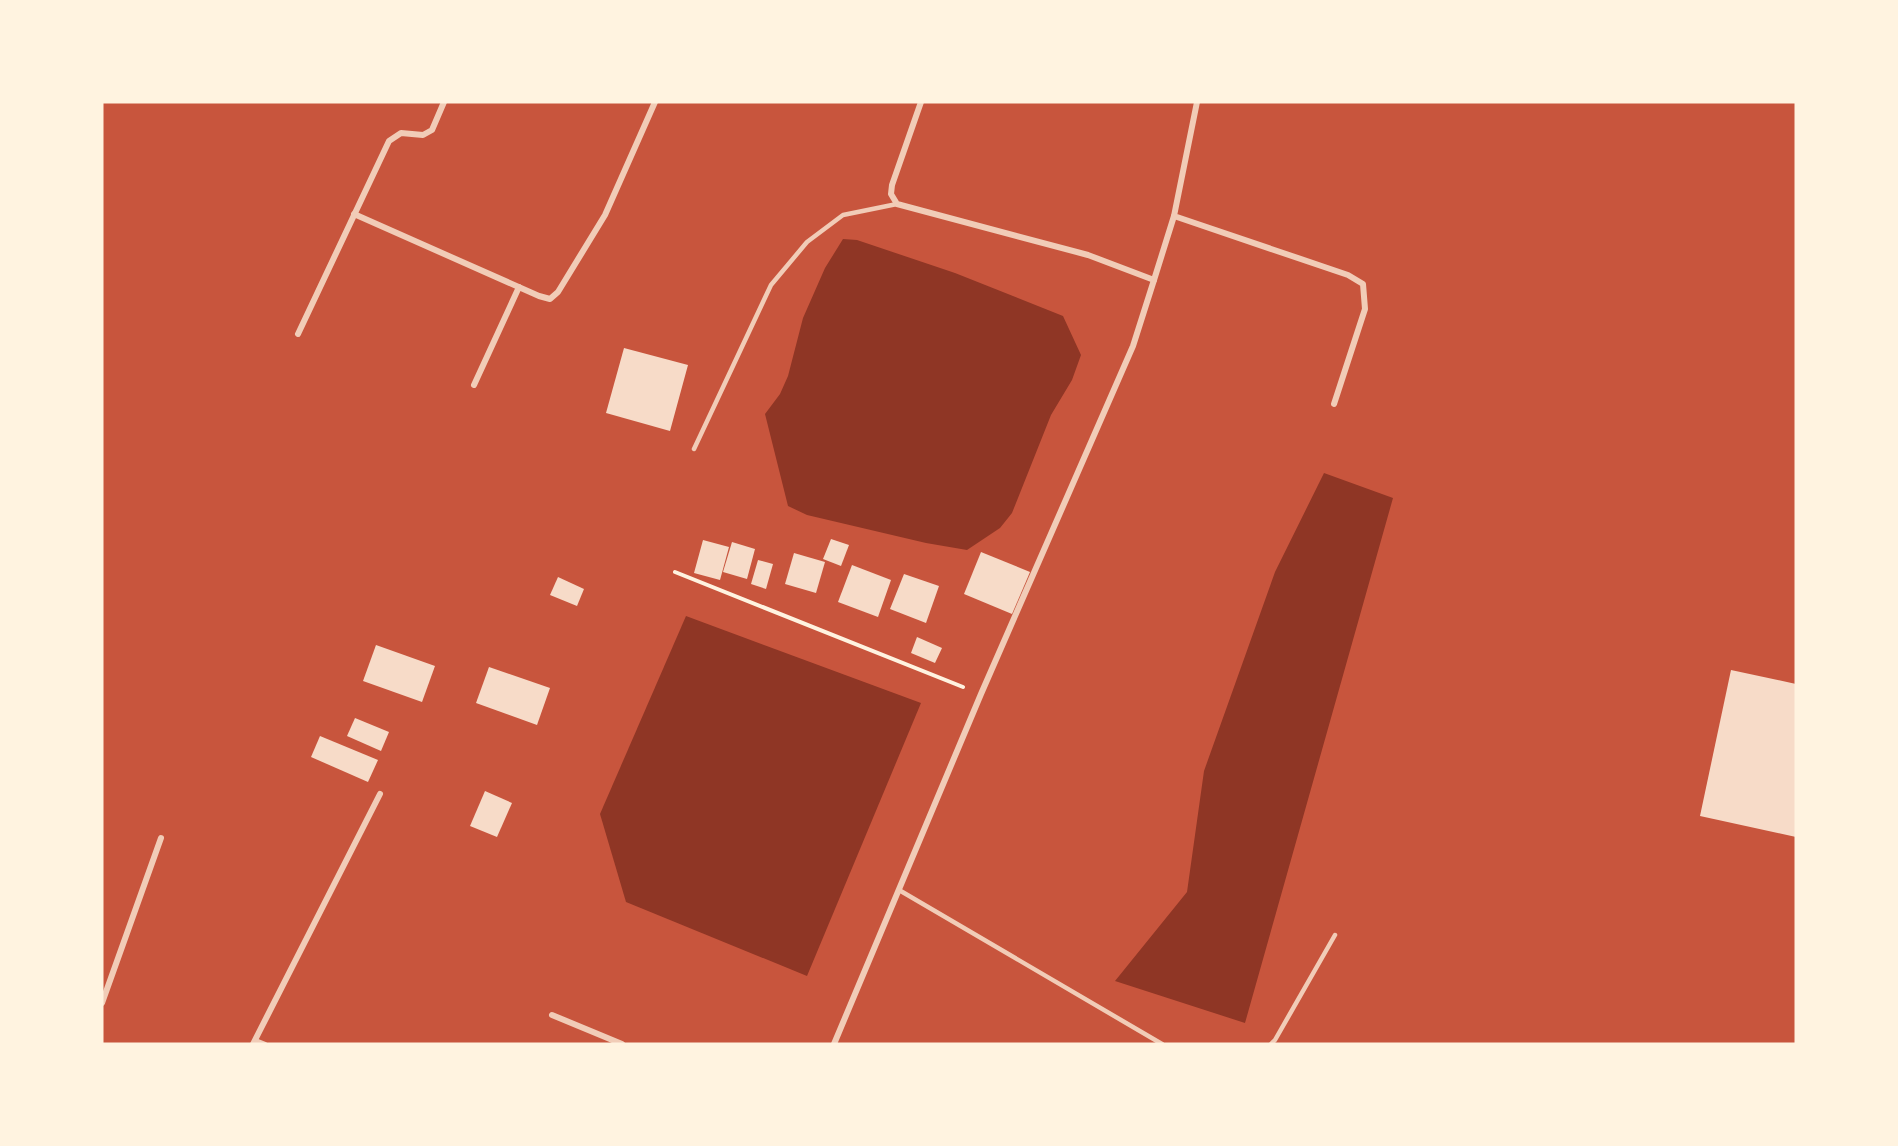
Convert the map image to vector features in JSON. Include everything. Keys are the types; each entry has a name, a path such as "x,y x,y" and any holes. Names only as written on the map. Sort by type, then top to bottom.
{"street":[{"path":"298,334 389,141 401,133 423,135 432,130 444,102"},
{"path":"354,214 550,299 558,292 605,215 655,102"},
{"path":"921,102 892,185 891,194 897,204 1089,255 1154,280"},
{"path":"834,1044 981,694 1133,346 1174,216 1197,102"},
{"path":"1174,216 1348,275 1363,284 1365,309 1334,404"},
{"path":"474,385 519,287"},
{"path":"254,1042 380,794"},
{"path":"102,1003 161,838"},
{"path":"552,1016 622,1044"}],"lane":[{"path":"694,449 771,285 807,242 843,215 897,204"},
{"path":"899,890 1162,1044"},
{"path":"1271,1044 1335,935"},
{"path":"254,1042 266,1044"}],"path":[{"path":"675,572 981,694"}],"shaded area":[{"path":"843,239 857,240 955,273 1063,316 1081,355 1072,380 1051,415 1012,513 1000,528 967,550 926,543 807,515 788,506 765,414 780,394 788,376 803,318 825,268"},
{"path":"1324,473 1393,498 1245,1023 1115,981 1187,892 1204,771 1275,572"},
{"path":"686,616 921,703 807,976 626,902 600,814"}],"building":[{"path":"624,348 688,365 670,431 606,413"},
{"path":"831,539 849,545 841,566 823,559"},
{"path":"703,540 729,547 720,580 694,573"},
{"path":"732,542 755,549 747,579 723,572"},
{"path":"981,552 1030,572 1012,614 964,594"},
{"path":"794,553 825,562 816,593 785,584"},
{"path":"758,560 773,564 766,589 751,584"},
{"path":"852,565 891,580 878,617 838,602"},
{"path":"904,574 939,586 926,623 890,609"},
{"path":"558,577 584,589 577,606 550,595"},
{"path":"917,637 942,648 935,663 911,653"},
{"path":"376,645 435,666 422,702 363,681"},
{"path":"489,667 550,688 537,725 476,703"},
{"path":"1731,670 1796,684 1796,837 1700,816"},
{"path":"355,718 389,732 381,751 347,736"},
{"path":"320,736 378,760 368,782 311,757"},
{"path":"485,791 512,803 497,837 470,826"}]}
